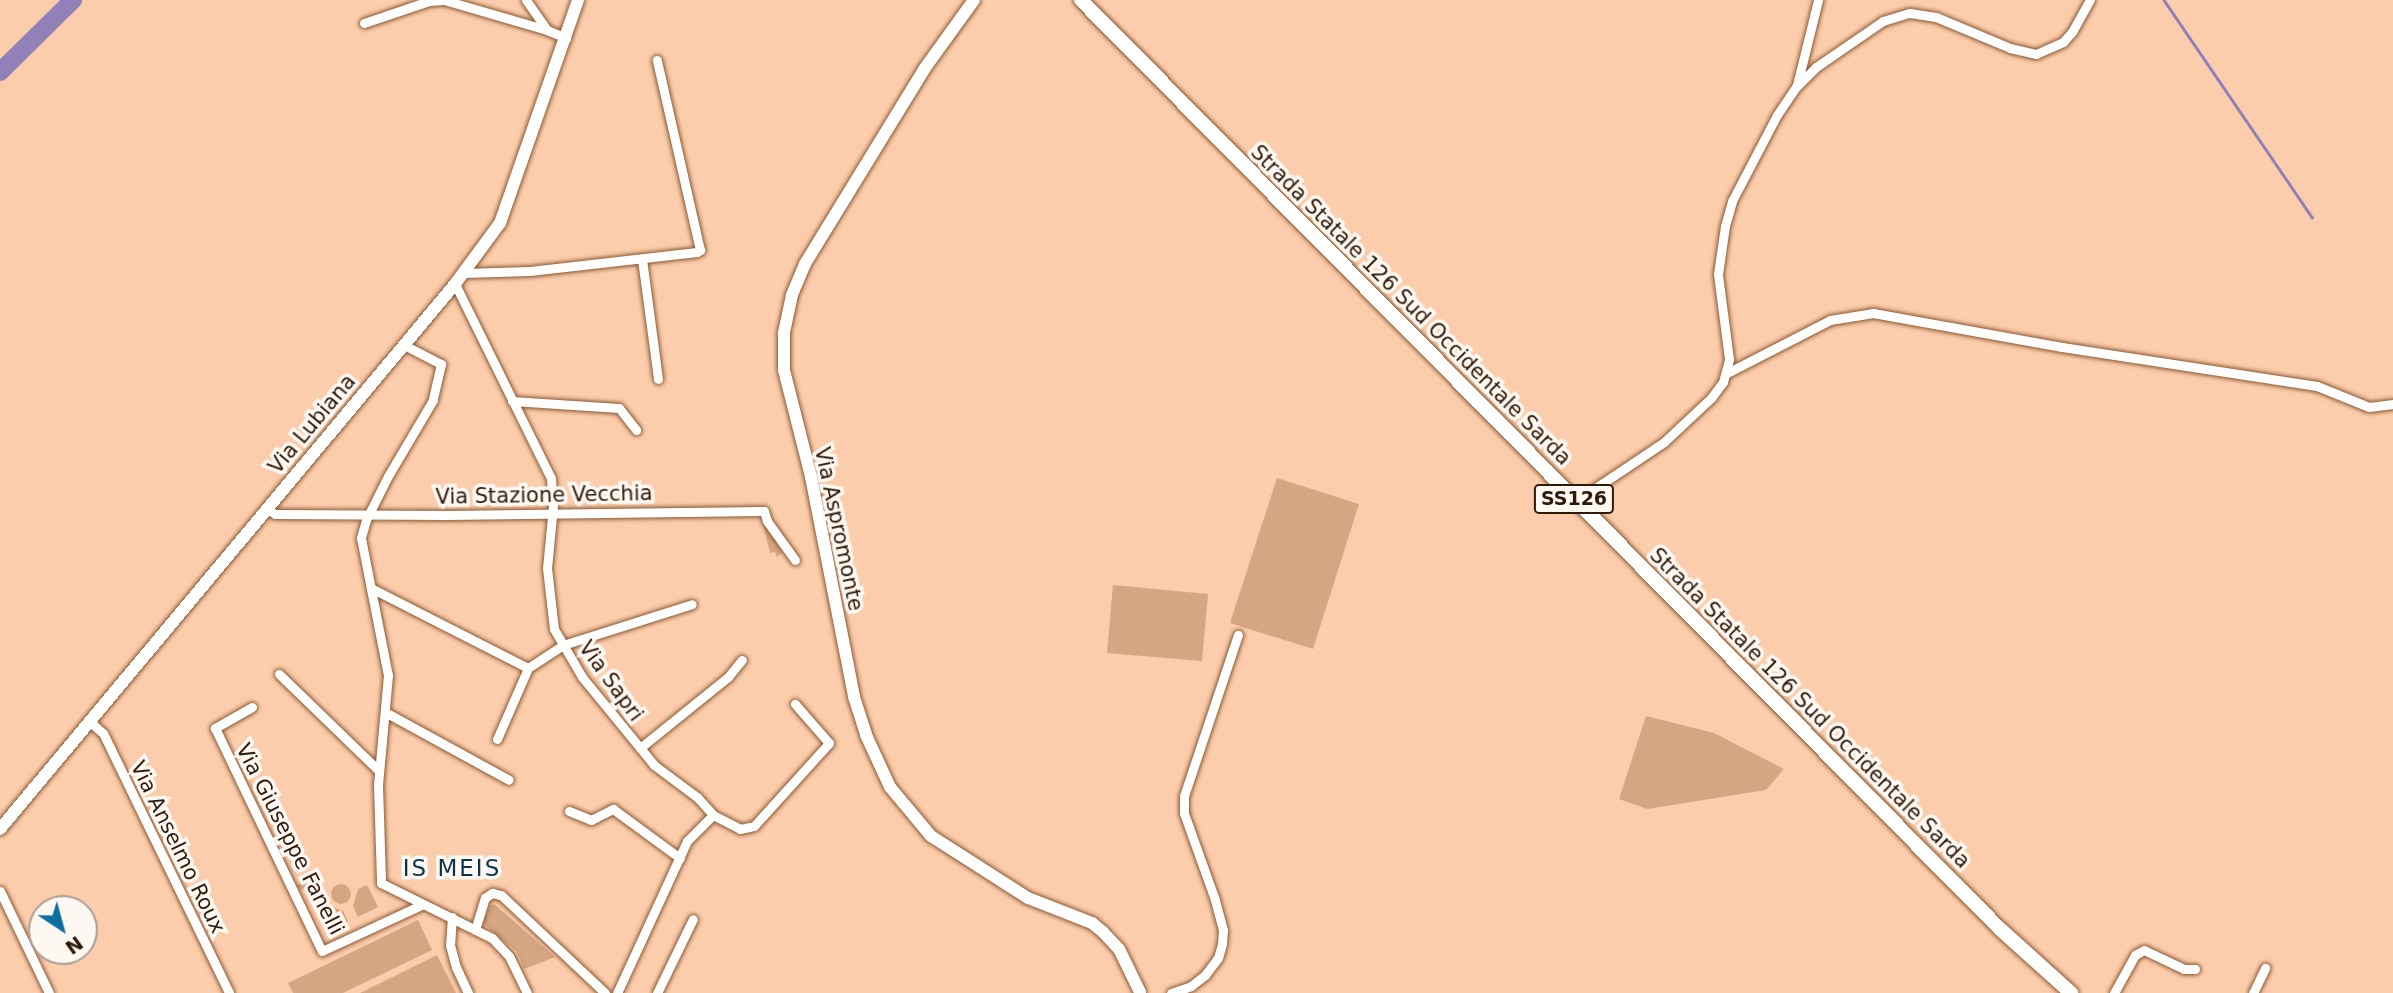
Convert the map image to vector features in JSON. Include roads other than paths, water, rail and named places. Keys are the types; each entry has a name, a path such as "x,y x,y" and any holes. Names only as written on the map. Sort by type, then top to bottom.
{"main road":[{"name":"Via Lubiana","path":"0,830 404,345 500,223 578,0"},
{"name":"Strada Statale 126 Sud Occidentale Sarda","path":"1081,0 2000,929 2071,993"},
{"name":"Via Aspromonte","path":"973,1 925,68 806,264 792,295 784,334 784,370 811,477 854,698 866,735 890,787 931,836 1028,898 1092,923 1104,932 1119,948 1136,990"}],"street":[{"path":"364,23 429,1 444,0 566,37"},
{"path":"526,0 547,30"},
{"path":"1796,87 1818,0"},
{"path":"1727,373 1728,337 1718,274 1724,226 1732,201 1771,126 1796,87 1839,49 1882,20 1910,13 1936,17 2010,48 2036,54 2063,42 2073,32 2090,0"},
{"path":"463,273 530,271 700,250 657,60"},
{"path":"642,259 658,379"},
{"name":"Via Sapri","path":"454,284 551,478 554,489 547,568 554,629 582,677 654,765 697,797 713,814 740,829 754,826 829,743 795,704"},
{"path":"1576,501 1664,442 1711,398 1727,373 1830,320 1873,313 2063,347 2317,386 2369,407 2393,404"},
{"path":"404,345 441,364 433,400 369,513 361,538 388,675 379,771 381,883 421,905 452,917 502,946 527,993"},
{"path":"512,401 619,408 636,430"},
{"name":"Via Stazione Vecchia","path":"267,509 275,514 764,511 767,521 795,560"},
{"path":"371,588 528,668"},
{"path":"497,739 528,668 563,645 692,604"},
{"path":"1171,993 1191,986 1206,975 1222,944 1220,919 1184,813 1184,796 1238,635"},
{"path":"640,748 728,677 742,660"},
{"path":"279,674 379,771"},
{"name":"Via Giuseppe Fanelli","path":"252,707 215,728 322,951 421,905"},
{"path":"385,712 509,780"},
{"name":"Via Anselmo Roux","path":"89,721 103,733 229,993"},
{"path":"569,811 591,820 613,809 680,858"},
{"path":"617,993 687,841 713,814"},
{"path":"0,891 49,993"},
{"path":"475,930 485,898 492,894 501,895 605,993"},
{"path":"452,917 450,945 456,967 468,993"},
{"path":"657,993 693,919"},
{"path":"2114,993 2135,955 2144,950 2184,969 2195,970"},
{"path":"2253,993 2265,968"}],"waterway":[{"path":"0,72 73,0"},
{"path":"2164,0 2312,217"}],"district":[{"name":"IS MEIS","path":"452,868"}]}
